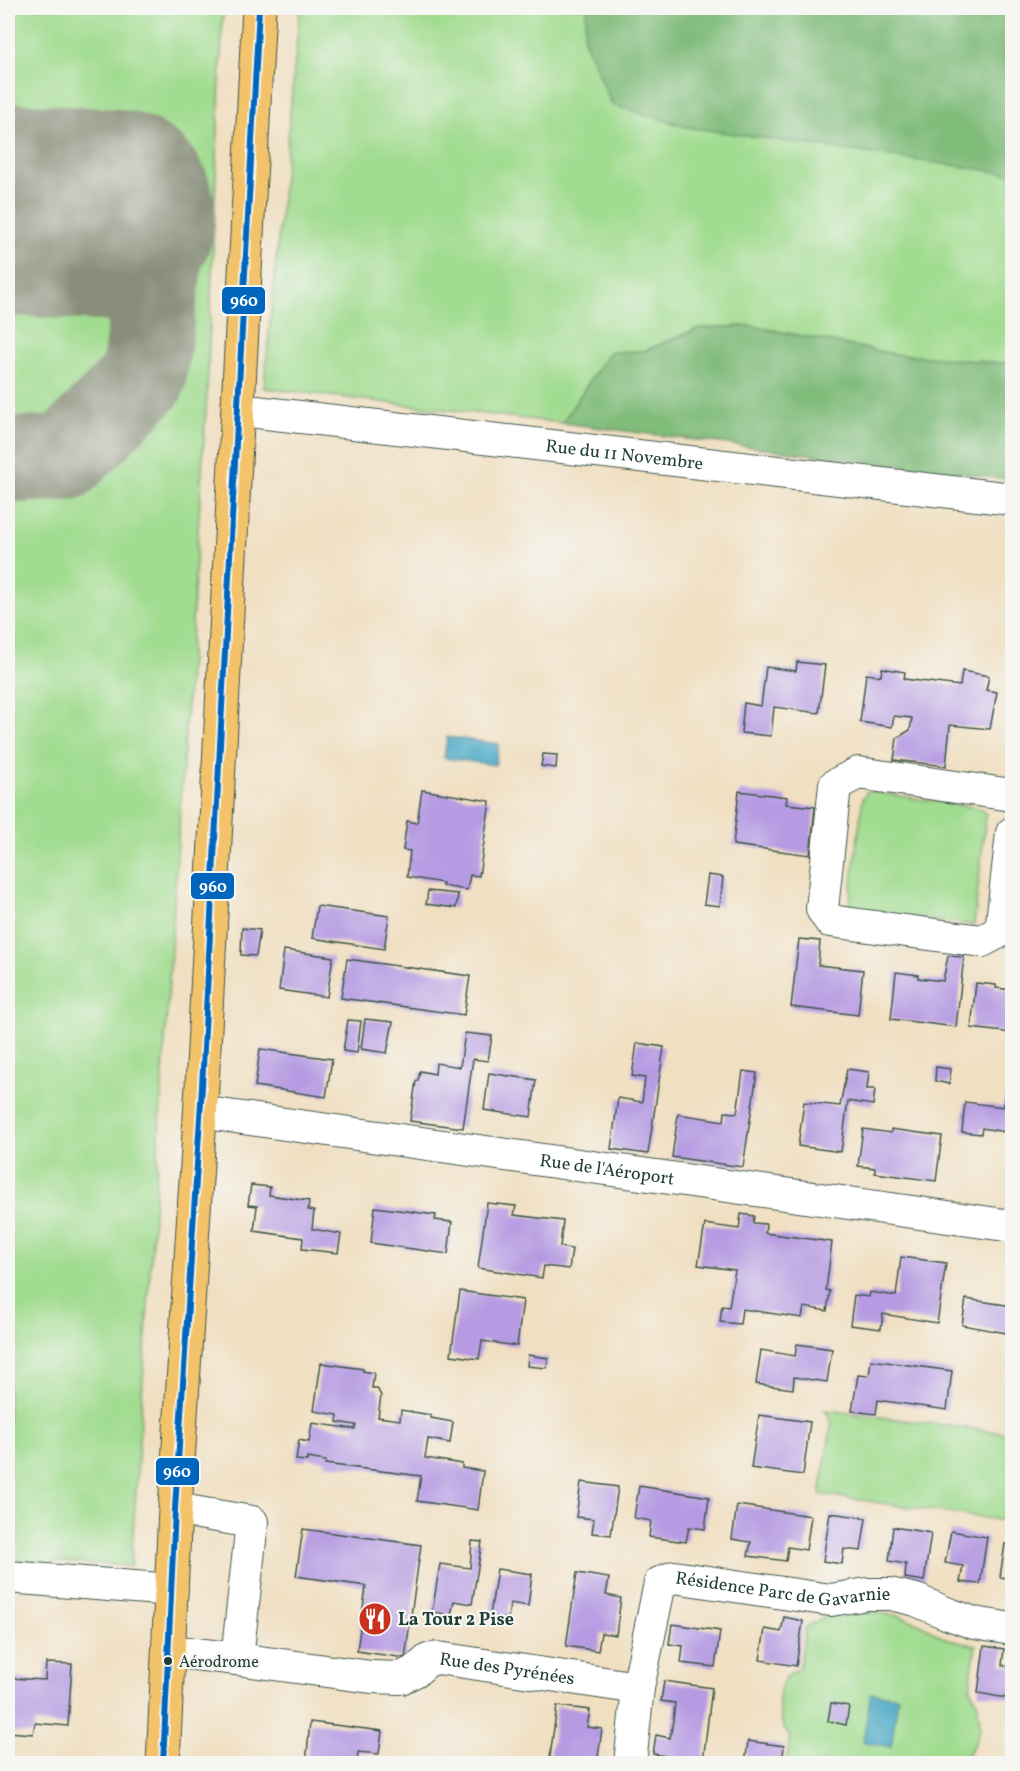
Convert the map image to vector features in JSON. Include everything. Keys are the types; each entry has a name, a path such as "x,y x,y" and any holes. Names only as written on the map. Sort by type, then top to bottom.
{"main road":[{"path":"163,1764 259,8"}],"street":[{"name":"Rue du 11 Novembre","path":"238,410 1012,499"},
{"path":"1012,795 858,773 835,785 822,909 830,921 982,941 1001,931 1012,833"},
{"name":"Rue de l'Aéroport","path":"200,1112 1012,1226"},
{"path":"176,1509 252,1522 237,1659"},
{"path":"8,1577 172,1590"},
{"name":"Résidence Parc de Gavarnie","path":"630,1764 638,1688 660,1583 674,1577 831,1600 867,1594 890,1594 916,1600 946,1614 975,1623 1012,1629"},
{"name":"Rue des Pyrénées","path":"170,1651 371,1677 401,1678 417,1670 428,1660 438,1658 638,1688"}],"green space":[{"path":"8,8 223,8 207,392 131,1566 8,1559"},
{"path":"300,8 1012,8 1012,364 893,354 751,326 700,328 644,351 609,352 562,423 264,388"},
{"path":"587,8 1012,8 1012,174 687,127 612,105 584,39"},
{"path":"751,326 893,354 1012,364 1012,480 562,423 609,352 644,351 700,328"},
{"path":"867,791 979,808 986,814 974,925 855,912 849,906 863,798"},
{"path":"825,1410 1012,1434 1012,1522 820,1494 832,1422"},
{"path":"845,1612 870,1612 900,1616 944,1638 976,1645 970,1688 978,1704 980,1729 975,1743 962,1763 786,1763 790,1736 780,1717 781,1686 787,1676 799,1668 806,1627 822,1618"}],"water":[{"path":"447,737 499,744 495,765 444,758"},
{"path":"871,1693 898,1697 891,1747 863,1742"}],"building":[{"path":"797,662 825,665 819,713 774,707 771,736 741,733 744,703 761,706 766,667 796,671"},
{"path":"882,668 905,672 904,679 960,686 962,671 989,676 986,690 997,692 990,729 950,725 946,766 894,760 897,738 910,730 912,718 894,716 892,727 860,722 866,674 881,676"},
{"path":"543,754 557,755 556,768 541,766"},
{"path":"422,790 490,801 479,876 470,875 467,890 407,877 410,851 403,850 407,821 417,823"},
{"path":"739,791 787,797 786,804 815,807 810,855 733,845"},
{"path":"708,875 723,877 720,906 704,904"},
{"path":"428,891 458,894 456,908 426,904"},
{"path":"317,906 389,916 384,949 312,938"},
{"path":"242,928 260,930 256,956 241,955"},
{"path":"799,939 820,941 818,965 863,970 858,1015 791,1007"},
{"path":"284,950 333,957 327,997 279,990"},
{"path":"948,956 964,957 956,1027 891,1019 896,972 943,981"},
{"path":"347,959 470,976 464,1015 341,998"},
{"path":"976,983 996,985 996,988 1012,990 1012,1033 971,1028"},
{"path":"365,1019 393,1022 387,1053 361,1049"},
{"path":"348,1020 361,1021 357,1053 343,1051"},
{"path":"465,1033 492,1036 488,1061 473,1059 463,1128 410,1121 416,1081 418,1081 420,1071 435,1074 436,1063 460,1067"},
{"path":"637,1043 664,1047 648,1154 611,1149 618,1098 642,1102 645,1078 632,1076"},
{"path":"260,1049 332,1059 326,1097 255,1086"},
{"path":"936,1067 951,1069 949,1084 935,1081"},
{"path":"847,1069 869,1072 867,1089 875,1089 873,1105 848,1101 841,1152 798,1146 804,1102 840,1106"},
{"path":"743,1071 757,1073 743,1167 672,1157 678,1114 724,1121 725,1112 737,1113"},
{"path":"489,1073 536,1080 531,1117 484,1110"},
{"path":"1005,1097 1012,1098 1012,1133 982,1128 981,1134 962,1132 965,1102 1003,1107"},
{"path":"863,1129 891,1133 891,1129 942,1136 936,1181 875,1173 875,1168 858,1166"},
{"path":"251,1185 270,1187 269,1195 309,1201 308,1210 314,1211 312,1229 341,1234 338,1253 302,1249 303,1238 254,1231 257,1206 248,1205"},
{"path":"487,1203 516,1206 514,1215 563,1221 560,1247 572,1249 569,1269 544,1266 542,1278 478,1268"},
{"path":"375,1207 436,1215 435,1220 452,1222 448,1254 371,1243"},
{"path":"741,1214 754,1216 753,1223 766,1224 765,1233 832,1242 826,1290 830,1291 827,1311 804,1307 802,1318 742,1309 740,1324 720,1322 722,1306 729,1307 735,1270 698,1265 705,1224 739,1229"},
{"path":"901,1257 946,1263 937,1323 883,1314 881,1329 850,1325 854,1295 869,1297 870,1292 896,1296"},
{"path":"460,1291 523,1300 517,1346 482,1341 479,1359 451,1355"},
{"path":"966,1299 1012,1306 1012,1334 962,1325"},
{"path":"797,1344 832,1349 827,1382 794,1377 793,1389 756,1384 761,1350 795,1356"},
{"path":"528,1355 548,1358 547,1368 527,1366"},
{"path":"871,1360 952,1371 947,1410 878,1400 876,1414 852,1411 858,1375 869,1376"},
{"path":"321,1363 363,1369 363,1371 374,1373 372,1388 377,1388 381,1396 378,1417 400,1420 401,1410 431,1415 431,1418 453,1422 450,1443 428,1439 425,1458 462,1464 462,1468 483,1471 478,1510 417,1501 421,1476 325,1464 326,1461 307,1458 307,1461 296,1460 299,1440 309,1442 312,1423 355,1429 356,1425 337,1422 338,1415 314,1411"},
{"path":"759,1415 810,1422 803,1475 751,1468"},
{"path":"581,1482 618,1487 611,1535 592,1533 594,1519 576,1517"},
{"path":"639,1486 709,1497 705,1529 689,1527 686,1542 649,1537 651,1521 634,1518"},
{"path":"737,1505 811,1516 806,1550 788,1547 786,1561 748,1556 751,1542 732,1539"},
{"path":"830,1513 866,1518 861,1551 844,1549 842,1564 823,1561"},
{"path":"893,1527 931,1533 924,1581 905,1578 906,1564 889,1561"},
{"path":"303,1529 421,1545 405,1658 357,1651 366,1586 296,1576"},
{"path":"951,1531 987,1537 980,1584 960,1582 963,1566 945,1563"},
{"path":"472,1541 482,1542 472,1604 454,1601 451,1615 432,1612 440,1564 470,1568"},
{"path":"1005,1544 1012,1545 1012,1579 1000,1577"},
{"path":"497,1569 532,1574 528,1606 510,1603 508,1619 490,1616"},
{"path":"577,1573 609,1578 606,1595 621,1598 616,1635 601,1633 598,1651 566,1646"},
{"path":"784,1617 803,1621 796,1666 760,1660 765,1629 781,1632"},
{"path":"672,1624 720,1631 715,1667 681,1663 683,1646 669,1644"},
{"path":"984,1646 1004,1649 1002,1665 1012,1667 1012,1699 978,1693"},
{"path":"46,1663 72,1664 68,1726 35,1723 33,1734 8,1732 8,1678 45,1680"},
{"path":"664,1681 712,1688 703,1761 653,1754 656,1735 670,1738 673,1721 675,1703 661,1701"},
{"path":"831,1703 849,1706 846,1725 828,1721"},
{"path":"557,1706 590,1710 587,1727 602,1729 597,1764 549,1764"},
{"path":"310,1722 382,1731 379,1754 358,1752 357,1764 306,1764"},
{"path":"748,1741 784,1746 782,1764 745,1764"}],"taxiway":[{"path":"8,460 65,458 143,379 163,238"}],"runway":[{"path":"8,209 109,215"}],"transit line":[{"name":"960","path":"163,1764 175,1509 202,1086 259,8"}],"place":[{"name":"La Tour 2 Pise","path":"375,1619"},
{"name":"Aérodrome","path":"168,1661"}]}
